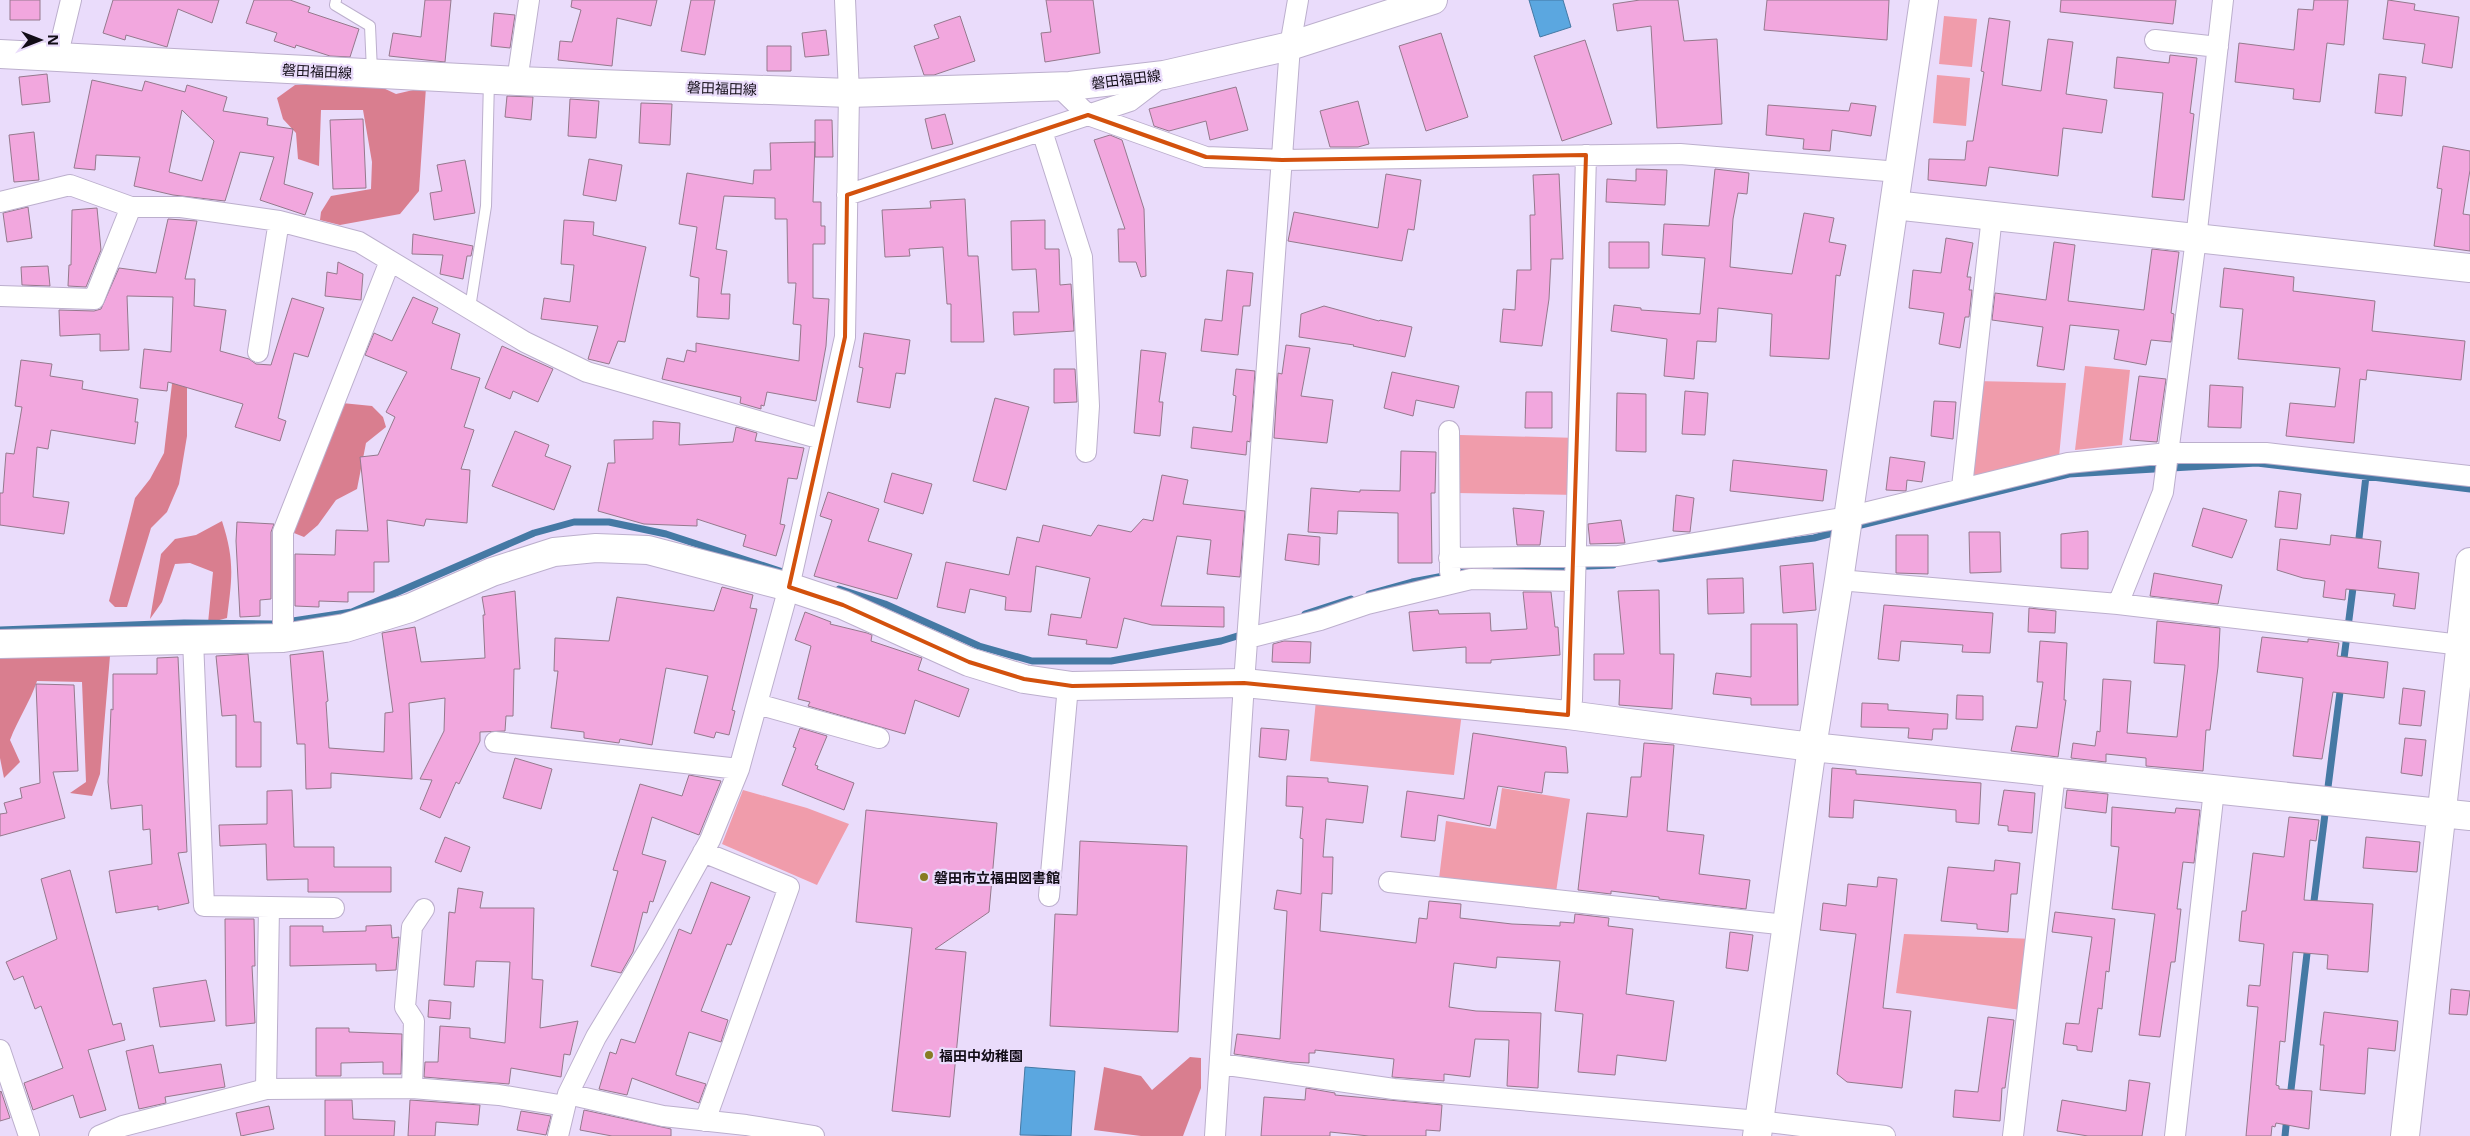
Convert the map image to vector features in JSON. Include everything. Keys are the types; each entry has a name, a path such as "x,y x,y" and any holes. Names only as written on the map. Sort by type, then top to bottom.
{"street":[{"path":"57,58 71,0"},
{"path":"517,81 529,0"},
{"path":"558,1136 566,1100 596,1037 654,940 703,852 739,769 789,587 845,337 849,93 844,0"},
{"path":"1215,1136 1244,683 1290,46 1298,0"},
{"name":"磐田福田線","path":"0,54 517,81 849,93 1058,86 1164,75 1290,46 1432,0"},
{"path":"1758,1128 1812,746 1839,580 1924,0"},
{"path":"2118,604 2163,492 2196,239 2223,0"},
{"path":"2155,40 2218,48"},
{"path":"847,195 1130,101 1164,75"},
{"path":"1058,86 1088,115 1206,157 1282,160 1680,154 1899,172"},
{"path":"1042,131 1082,257 1089,406 1086,452"},
{"path":"1568,715 1572,700 1586,155"},
{"path":"0,202 70,185 131,207 181,207 279,221 359,242 525,342 587,372 821,439"},
{"path":"1894,205 2470,268"},
{"path":"0,296 94,299 131,207"},
{"path":"1962,488 1992,216"},
{"path":"258,352 279,221"},
{"path":"283,638 283,532 390,261"},
{"path":"1449,431 1450,584"},
{"path":"1449,558 1576,558 1628,554 1848,517 2068,464 2169,453 2266,453 2470,476"},
{"path":"0,644 283,638 345,628 400,611 492,572 554,552 596,548 648,550 789,587 843,605 969,662 1024,679 1068,686 1244,683 1568,715 1812,746 2470,816"},
{"path":"2405,1136 2440,814 2466,645 2470,562"},
{"path":"1248,638 1320,620 1367,604 1479,578 1575,581"},
{"path":"1839,580 2118,604 2466,645"},
{"path":"193,640 204,906 334,908"},
{"path":"1049,896 1068,686"},
{"path":"757,704 879,738"},
{"path":"495,742 739,769"},
{"path":"2013,1136 2055,773"},
{"path":"2175,1136 2214,790"},
{"path":"703,852 789,887 707,1126"},
{"path":"1389,882 1787,925"},
{"path":"266,1089 269,907"},
{"path":"412,1088 414,1021 405,1008 412,927 424,909"},
{"path":"0,1050 29,1136"},
{"path":"1220,1064 1394,1089 1758,1128 1885,1136"},
{"path":"99,1136 122,1126 266,1089 412,1088 566,1100 664,1116 707,1126 814,1136"}],"lane":[{"path":"336,0 335,5 370,26 372,74"},
{"path":"470,308 486,206 488,79"}],"highlighted area":[{"path":"1088,115 1206,157 1282,160 1586,155 1568,715 1244,683 1072,686 1024,679 969,662 843,605 789,587 845,337 847,195"}],"shaded area":[{"path":"1944,16 1977,19 1972,67 1939,64"},
{"path":"1937,75 1970,78 1966,126 1933,123"},
{"path":"339,83 379,86 396,94 426,87 419,191 400,214 340,225 320,220 321,212 331,196 371,189 372,162 363,110 321,110 319,166 298,159 296,133 283,119 277,98 295,85"},
{"path":"187,359 187,436 179,484 167,512 151,528 127,607 115,607 109,601 135,498 150,479 164,453 173,375"},
{"path":"2085,366 2130,370 2122,445 2075,450"},
{"path":"1974,381 2066,383 2059,457 1962,487"},
{"path":"342,403 372,406 383,417 386,427 366,443 357,489 336,500 318,525 304,537 289,531"},
{"path":"1460,435 1579,438 1577,495 1457,493"},
{"path":"222,521 231,559 227,618 208,623 213,572 190,563 175,564 162,602 150,619 161,554 175,539 196,535"},
{"path":"110,656 100,774 92,796 70,793 86,782 82,682 37,681 10,740 20,762 4,778 0,758 0,657"},
{"path":"1317,690 1463,705 1454,775 1310,761"},
{"path":"1502,788 1570,799 1555,899 1438,887 1446,821 1496,829"},
{"path":"743,790 807,808 849,824 817,885 722,844"},
{"path":"1904,934 2036,939 2028,1011 1896,993"},
{"path":"1190,1057 1201,1058 1201,1088 1183,1136 1141,1136 1094,1130 1104,1067 1141,1076 1152,1090"}],"water":[{"path":"1529,0 1563,0 1571,27 1540,37"},
{"path":"1025,1067 1075,1071 1071,1136 1020,1135"}],"building":[{"path":"10,0 40,0 40,20 10,20"},
{"path":"113,0 219,0 212,23 178,9 167,47 126,35 125,40 103,33"},
{"path":"254,0 290,0 310,7 308,12 359,29 350,57 330,56 296,45 295,48 274,41 277,33 246,23"},
{"path":"425,0 451,0 445,62 389,56 393,33 421,37"},
{"path":"572,0 657,0 651,26 617,18 612,66 558,60 560,41 572,42 581,10 571,7"},
{"path":"691,0 715,0 705,55 681,51"},
{"path":"1046,0 1093,0 1100,53 1045,62 1041,33 1051,32"},
{"path":"1640,0 1678,0 1684,41 1717,39 1722,124 1657,128 1651,26 1617,31 1613,4"},
{"path":"1767,0 1889,0 1887,40 1764,30"},
{"path":"2061,0 2176,0 2173,24 2060,12"},
{"path":"2314,0 2348,0 2344,45 2327,43 2320,102 2293,99 2294,89 2235,82 2239,43 2294,50 2298,9 2313,10"},
{"path":"2388,0 2415,4 2414,10 2459,17 2452,68 2422,63 2425,44 2383,39"},
{"path":"494,13 515,15 510,48 491,46"},
{"path":"960,16 975,61 934,75 924,75 914,46 939,38 934,25"},
{"path":"1989,18 2010,21 2002,85 2041,91 2048,39 2073,42 2066,94 2107,100 2102,133 2063,128 2058,176 1989,167 1986,186 1928,180 1929,159 1965,160 1967,141 1973,141 1984,72 1981,71"},
{"path":"826,30 829,55 805,57 802,33"},
{"path":"1441,33 1468,117 1426,131 1399,46"},
{"path":"1585,40 1612,124 1562,141 1534,56"},
{"path":"767,46 791,46 791,71 767,71"},
{"path":"2170,55 2197,58 2190,113 2194,114 2184,200 2152,197 2163,93 2114,88 2117,57 2169,63"},
{"path":"47,74 50,102 22,105 19,77"},
{"path":"2379,74 2406,77 2402,116 2375,113"},
{"path":"92,80 142,91 145,81 185,92 187,85 227,97 223,111 268,118 267,125 293,129 284,184 313,193 305,215 260,200 274,157 240,152 225,201 173,195 134,186 140,157 96,155 95,170 74,168","holes":["182,110 214,141 202,181 169,172"]},
{"path":"1236,87 1248,130 1210,140 1206,121 1169,131 1154,126 1149,109"},
{"path":"507,96 533,97 531,120 505,117"},
{"path":"570,99 599,101 596,138 568,136"},
{"path":"1358,101 1369,144 1358,147 1330,147 1320,111"},
{"path":"641,103 672,104 670,145 639,143"},
{"path":"1851,103 1876,106 1871,136 1832,130 1830,151 1803,149 1804,139 1766,135 1768,105 1849,111"},
{"path":"945,114 953,144 932,149 925,119"},
{"path":"363,119 366,188 333,189 330,120"},
{"path":"815,120 832,120 833,157 815,157"},
{"path":"34,132 39,180 14,182 9,135"},
{"path":"1110,135 1122,140 1144,209 1146,276 1141,277 1136,262 1119,262 1118,229 1125,229 1094,140"},
{"path":"815,142 813,202 821,202 821,226 825,226 825,244 813,244 813,298 829,299 826,346 816,401 767,392 764,406 761,405 761,409 740,403 741,397 662,379 667,358 684,362 687,350 696,352 696,343 799,361 801,325 793,324 796,283 788,283 787,219 775,219 775,198 724,196 716,249 727,251 721,294 730,294 729,319 697,317 699,278 690,276 697,227 679,224 687,173 753,184 754,170 771,170 770,143"},
{"path":"2443,146 2470,151 2470,170 2463,214 2470,215 2470,251 2434,246 2442,189 2437,188"},
{"path":"589,159 622,165 616,201 583,195"},
{"path":"465,160 475,213 434,220 430,193 442,191 437,165"},
{"path":"1636,169 1667,170 1665,205 1606,202 1607,179 1636,181"},
{"path":"1715,169 1749,173 1747,194 1738,193 1733,219 1730,267 1792,274 1804,213 1834,218 1829,242 1846,245 1840,276 1836,275 1829,359 1770,356 1772,314 1718,308 1716,342 1697,341 1694,379 1664,376 1667,339 1611,331 1614,305 1641,308 1641,310 1700,314 1705,258 1662,255 1664,224 1709,226"},
{"path":"1386,174 1421,180 1414,230 1408,229 1402,261 1288,241 1294,212 1378,228"},
{"path":"1559,174 1563,259 1551,259 1549,299 1542,346 1500,342 1503,309 1515,310 1517,270 1531,270 1530,215 1535,215 1533,175"},
{"path":"965,199 968,256 978,256 984,342 951,342 951,304 947,304 943,247 909,249 910,256 885,257 882,210 931,208 930,201"},
{"path":"28,207 32,238 7,242 3,213"},
{"path":"97,208 101,250 86,287 68,286 69,265 71,265 72,210"},
{"path":"168,219 197,221 185,279 195,279 194,306 226,310 220,351 249,359 256,364 271,365 292,298 324,308 308,357 294,353 278,418 286,421 280,441 235,427 243,404 168,382 167,391 140,388 144,349 171,352 173,297 127,296 129,350 100,351 100,334 60,336 59,310 94,311 101,309 119,268 156,273"},
{"path":"564,220 594,222 593,235 646,247 625,342 618,341 609,364 588,359 598,326 541,319 544,298 570,302 574,265 561,264"},
{"path":"1045,220 1045,249 1059,249 1060,285 1071,284 1074,331 1014,335 1013,312 1039,312 1036,269 1012,270 1011,221"},
{"path":"413,234 473,246 471,256 467,256 463,279 440,274 443,255 412,254"},
{"path":"1946,238 1973,243 1967,277 1971,277 1969,290 1972,290 1969,317 1965,317 1960,348 1939,344 1944,313 1909,308 1913,270 1941,273"},
{"path":"1609,242 1649,242 1649,268 1609,268"},
{"path":"2054,242 2075,245 2068,301 2144,310 2152,249 2179,252 2171,313 2174,314 2171,342 2151,340 2146,365 2114,359 2119,330 2070,325 2064,370 2037,366 2043,327 1992,320 1995,293 2046,300"},
{"path":"338,262 363,274 361,300 325,296 327,272 337,274"},
{"path":"48,266 50,286 22,285 21,267"},
{"path":"2224,268 2294,277 2293,291 2375,301 2372,331 2465,341 2461,380 2367,370 2366,380 2360,379 2354,443 2286,436 2290,403 2335,407 2340,368 2238,359 2243,309 2220,307"},
{"path":"1227,270 1253,273 1250,306 1243,306 1238,355 1201,351 1205,319 1222,321"},
{"path":"413,297 438,308 432,323 460,334 451,369 480,378 464,427 474,430 461,469 470,470 467,523 426,519 424,526 387,520 389,562 374,562 374,592 348,592 348,602 319,601 319,607 295,606 295,554 335,555 336,530 368,531 360,457 378,455 395,417 386,412 407,372 365,355 374,333 392,341"},
{"path":"1324,306 1379,321 1412,327 1405,357 1354,345 1299,337 1301,314"},
{"path":"864,333 910,340 905,374 896,373 890,408 857,402 863,368 859,367"},
{"path":"1286,345 1310,348 1301,396 1333,400 1327,443 1274,438 1278,373 1282,374"},
{"path":"502,346 553,369 538,402 513,391 510,399 485,388"},
{"path":"1141,350 1166,353 1159,402 1163,402 1160,436 1134,433"},
{"path":"21,360 52,364 50,376 83,381 82,389 138,399 135,422 138,422 135,444 51,430 48,449 37,447 33,497 69,502 64,534 0,525 0,493 3,493 6,453 14,454 22,407 15,406"},
{"path":"1054,369 1075,369 1077,402 1054,403"},
{"path":"1236,369 1255,371 1250,442 1247,441 1246,455 1191,448 1193,427 1232,432 1236,396 1233,395"},
{"path":"1392,372 1459,386 1454,408 1416,400 1413,416 1384,408"},
{"path":"2139,376 2166,379 2157,442 2130,440"},
{"path":"2210,385 2243,387 2241,428 2208,427"},
{"path":"1685,391 1708,393 1705,435 1682,434"},
{"path":"1526,392 1552,392 1552,428 1525,428"},
{"path":"1617,393 1646,394 1646,452 1616,451"},
{"path":"995,398 1029,407 1006,490 973,481"},
{"path":"1934,401 1956,402 1953,439 1931,436"},
{"path":"653,421 680,423 679,445 733,442 736,427 757,433 755,441 804,448 797,479 788,478 780,524 785,525 776,556 743,546 746,535 697,519 697,526 644,524 598,511 608,463 615,463 614,440 653,439"},
{"path":"515,431 549,445 545,456 571,466 554,510 492,486"},
{"path":"1401,451 1436,452 1435,493 1431,493 1432,563 1398,563 1398,513 1338,511 1337,534 1308,532 1311,488 1360,492 1360,490 1400,491"},
{"path":"1890,457 1925,462 1922,482 1907,480 1906,491 1886,490"},
{"path":"1733,460 1827,470 1823,501 1730,491"},
{"path":"892,473 932,484 923,514 884,502"},
{"path":"1162,475 1188,480 1183,504 1245,511 1240,577 1207,574 1211,540 1177,536 1161,606 1224,607 1224,627 1152,625 1124,618 1117,648 1086,644 1087,640 1048,635 1051,614 1081,618 1090,578 1036,566 1031,612 1005,610 1006,597 970,589 965,613 937,607 946,562 1009,575 1017,537 1039,542 1043,525 1091,536 1098,525 1131,532 1143,519 1153,521"},
{"path":"2279,491 2301,494 2297,529 2275,527"},
{"path":"828,492 879,509 868,541 912,554 897,599 814,576 832,520 820,516"},
{"path":"1676,495 1694,498 1690,532 1673,531"},
{"path":"1513,508 1544,511 1540,545 1517,545"},
{"path":"2203,508 2247,520 2232,558 2192,546"},
{"path":"1621,520 1625,543 1590,544 1588,524"},
{"path":"237,522 274,524 271,532 271,599 260,600 260,616 240,617 236,541"},
{"path":"2088,531 2088,569 2061,568 2061,534"},
{"path":"1969,532 2000,532 2001,572 1970,573"},
{"path":"1288,534 1320,537 1319,565 1285,560"},
{"path":"1896,535 1928,535 1928,574 1896,573"},
{"path":"2331,535 2381,541 2378,568 2419,573 2415,609 2393,606 2395,594 2346,589 2345,600 2323,597 2325,581 2303,578 2277,570 2280,539 2330,545"},
{"path":"1813,563 1816,610 1783,613 1780,566"},
{"path":"2154,573 2222,585 2218,604 2150,596"},
{"path":"1743,578 1744,613 1708,614 1707,579"},
{"path":"722,587 753,595 750,608 757,609 732,710 735,711 729,735 716,732 714,738 694,733 708,676 666,668 652,745 620,739 619,743 584,738 584,732 551,728 558,671 554,671 555,638 609,641 617,597 714,611"},
{"path":"1659,590 1660,654 1674,654 1672,709 1619,705 1620,680 1594,680 1594,654 1624,654 1618,591"},
{"path":"515,591 520,669 514,669 513,716 506,716 505,731 480,732 480,741 459,784 456,782 440,818 420,809 432,780 420,779 444,731 445,698 409,703 412,779 331,773 331,788 306,789 305,744 297,744 290,655 323,651 328,701 326,702 329,748 384,752 385,713 393,712 382,633 415,627 421,662 485,658 483,615 485,615 482,597"},
{"path":"1523,592 1551,592 1555,627 1558,627 1560,655 1491,660 1491,663 1466,663 1466,647 1413,651 1409,612 1438,610 1439,614 1490,613 1491,631 1527,629"},
{"path":"1884,605 1993,613 1990,653 1962,652 1963,645 1901,641 1899,661 1878,659"},
{"path":"2029,608 2056,611 2055,633 2028,632"},
{"path":"805,612 831,622 830,624 867,633 872,635 871,641 922,658 918,670 969,689 959,717 915,700 905,734 808,706 810,702 798,699 811,646 795,640"},
{"path":"2157,621 2220,628 2218,667 2210,730 2206,730 2203,771 2146,766 2146,758 2106,754 2106,762 2071,758 2073,743 2095,746 2097,731 2100,732 2103,679 2131,681 2127,733 2177,737 2185,665 2154,663"},
{"path":"1751,624 1797,624 1798,705 1751,705 1751,698 1713,694 1716,673 1751,677"},
{"path":"2262,637 2308,642 2308,639 2339,643 2337,656 2388,662 2384,698 2333,692 2322,759 2293,756 2303,678 2257,672"},
{"path":"1284,641 1311,642 1310,663 1272,662 1273,644"},
{"path":"2040,641 2067,643 2064,700 2066,700 2058,757 2011,751 2016,726 2037,728 2043,682 2037,682"},
{"path":"248,654 254,722 261,722 261,767 236,767 236,715 222,716 216,656"},
{"path":"178,657 187,852 178,853 189,903 158,910 158,906 116,913 109,871 152,864 150,829 143,830 142,805 111,809 108,782 111,709 113,710 113,674 157,674 157,658"},
{"path":"36,684 74,685 78,771 53,772 65,818 0,836 0,814 7,813 4,803 22,798 20,788 40,783"},
{"path":"2403,688 2425,691 2421,726 2399,724"},
{"path":"1957,695 1983,696 1983,720 1956,719"},
{"path":"1862,703 1888,704 1888,710 1948,714 1947,729 1933,729 1932,740 1908,738 1909,728 1861,727"},
{"path":"800,728 827,736 815,765 818,766 817,769 854,783 844,810 782,785 796,748 793,747"},
{"path":"1261,728 1289,730 1286,760 1259,757"},
{"path":"1473,733 1566,747 1568,773 1545,772 1542,793 1498,786 1490,826 1438,815 1435,841 1401,837 1407,791 1464,799"},
{"path":"2405,738 2426,740 2422,776 2401,773"},
{"path":"1644,743 1674,745 1667,831 1704,835 1699,874 1750,880 1746,909 1659,899 1659,897 1611,891 1611,894 1578,890 1587,813 1627,817 1631,777 1641,777"},
{"path":"515,758 552,769 541,809 503,798"},
{"path":"1832,768 1856,770 1856,774 1981,783 1979,824 1956,822 1956,810 1854,800 1853,818 1829,817"},
{"path":"689,775 721,781 699,835 652,817 642,854 666,861 653,902 650,901 647,913 643,912 633,952 621,973 591,966 618,871 613,870 640,784 682,796"},
{"path":"1287,776 1328,778 1328,782 1368,786 1363,823 1326,819 1323,857 1333,857 1332,894 1322,893 1320,931 1416,943 1419,918 1427,919 1429,901 1461,904 1460,918 1512,924 1560,926 1560,922 1574,923 1575,914 1609,918 1608,926 1633,929 1626,994 1674,1001 1666,1061 1617,1055 1615,1075 1578,1072 1583,1014 1555,1011 1560,961 1497,957 1496,968 1454,963 1449,1007 1476,1011 1541,1013 1538,1088 1507,1086 1509,1040 1475,1039 1470,1077 1444,1074 1444,1081 1392,1077 1394,1059 1315,1050 1315,1053 1309,1053 1309,1063 1234,1054 1237,1034 1280,1039 1287,911 1274,909 1277,890 1301,894 1303,839 1300,838 1303,807 1286,806"},
{"path":"292,790 294,847 334,847 334,867 391,867 391,892 308,892 308,879 267,880 266,844 220,846 219,825 267,824 267,791"},
{"path":"2004,790 2035,793 2032,833 2008,831 2008,826 1998,825"},
{"path":"2067,790 2108,794 2106,813 2065,808"},
{"path":"2112,807 2175,813 2176,808 2200,810 2194,863 2183,862 2177,909 2181,909 2175,962 2171,962 2160,1037 2139,1035 2155,914 2112,909 2119,847 2111,846"},
{"path":"866,810 997,823 989,912 935,949 966,952 950,1117 892,1111 912,928 856,922"},
{"path":"2289,817 2319,820 2316,841 2310,840 2304,900 2373,904 2368,972 2327,969 2328,955 2293,952 2285,1042 2280,1041 2276,1085 2279,1086 2279,1089 2312,1091 2309,1129 2276,1123 2275,1127 2272,1126 2271,1136 2246,1136 2258,1007 2247,1006 2249,985 2260,986 2264,944 2239,941 2242,911 2246,911 2253,853 2284,857"},
{"path":"445,837 470,847 461,872 435,862"},
{"path":"2366,837 2420,842 2417,872 2363,868"},
{"path":"1080,841 1187,846 1178,1032 1050,1026 1055,914 1077,915"},
{"path":"1995,860 2020,863 2017,894 2011,894 2008,932 1977,929 1977,924 1941,921 1948,867 1994,871"},
{"path":"70,870 113,1025 121,1023 125,1040 88,1050 106,1110 80,1118 73,1095 33,1110 24,1083 63,1068 41,1006 35,1009 23,976 14,980 6,962 57,939 41,879"},
{"path":"1878,877 1897,879 1883,1008 1911,1011 1902,1088 1847,1082 1837,1074 1856,934 1820,930 1823,903 1846,906 1848,884 1877,887"},
{"path":"711,882 750,897 731,945 727,944 701,1011 728,1020 721,1042 689,1032 676,1073 676,1075 706,1084 699,1103 632,1078 627,1095 599,1089 610,1052 616,1054 621,1039 635,1043 679,929 691,934"},
{"path":"458,888 483,892 480,908 534,908 532,979 543,980 540,1028 578,1021 570,1055 564,1054 561,1077 511,1068 509,1084 424,1077 425,1062 438,1062 440,1026 470,1028 470,1038 505,1043 510,962 476,961 474,987 444,985 449,912 455,913"},
{"path":"2055,912 2115,919 2109,972 2106,971 2102,1009 2098,1008 2092,1052 2077,1050 2077,1046 2063,1044 2066,1023 2079,1024 2092,937 2052,932"},
{"path":"225,919 254,919 255,966 252,966 255,1023 226,1026"},
{"path":"391,925 392,938 399,937 396,970 376,971 376,964 290,966 290,926 323,926 323,932 366,931 366,926"},
{"path":"1730,932 1753,935 1748,971 1726,968"},
{"path":"206,980 215,1021 160,1027 153,988"},
{"path":"2451,989 2470,991 2467,1015 2449,1014"},
{"path":"429,1000 451,1002 450,1019 428,1017"},
{"path":"2324,1012 2398,1021 2395,1051 2368,1048 2365,1094 2320,1090 2324,1045 2320,1045"},
{"path":"1988,1017 2014,1020 2005,1088 2002,1088 2000,1121 1953,1117 1955,1090 1978,1092"},
{"path":"316,1028 349,1028 349,1032 402,1034 401,1074 383,1074 383,1062 341,1063 341,1076 316,1076"},
{"path":"153,1045 159,1073 221,1064 225,1087 165,1097 166,1103 139,1109 126,1051"},
{"path":"2129,1080 2150,1083 2142,1136 2088,1136 2057,1131 2062,1100 2126,1111"},
{"path":"1306,1088 1335,1093 1335,1095 1442,1105 1440,1131 1426,1130 1426,1136 1369,1136 1330,1132 1330,1136 1261,1136 1264,1097 1305,1100"},
{"path":"0,1092 10,1118 0,1121"},
{"path":"325,1100 352,1100 353,1119 395,1121 394,1136 325,1136"},
{"path":"410,1100 480,1105 478,1125 436,1122 435,1136 408,1136"},
{"path":"269,1106 274,1129 241,1136 236,1113"},
{"path":"584,1110 671,1129 671,1136 612,1136 580,1130"},
{"path":"521,1111 551,1116 546,1135 517,1130"}],"waterway":[{"path":"1853,527 2069,474 2257,463 2470,489"},
{"path":"2358,547 2366,476"},
{"path":"0,630 184,623 273,624 352,612 534,533 574,522 609,522 666,534 783,572"},
{"path":"1660,559 1814,538 1840,531"},
{"path":"1496,570 1613,565"},
{"path":"1369,594 1412,582 1470,571"},
{"path":"2343,666 2354,580"},
{"path":"839,589 885,604 979,646 1032,661 1111,661 1221,641 1244,634"},
{"path":"1305,614 1351,599"},
{"path":"2327,795 2341,684"},
{"path":"2313,909 2326,806"},
{"path":"2290,1098 2308,945"},
{"path":"2285,1136 2287,1116"}],"place":[{"name":"磐田市立福田図書館","path":"924,877"},
{"name":"福田中幼稚園","path":"929,1055"}]}
